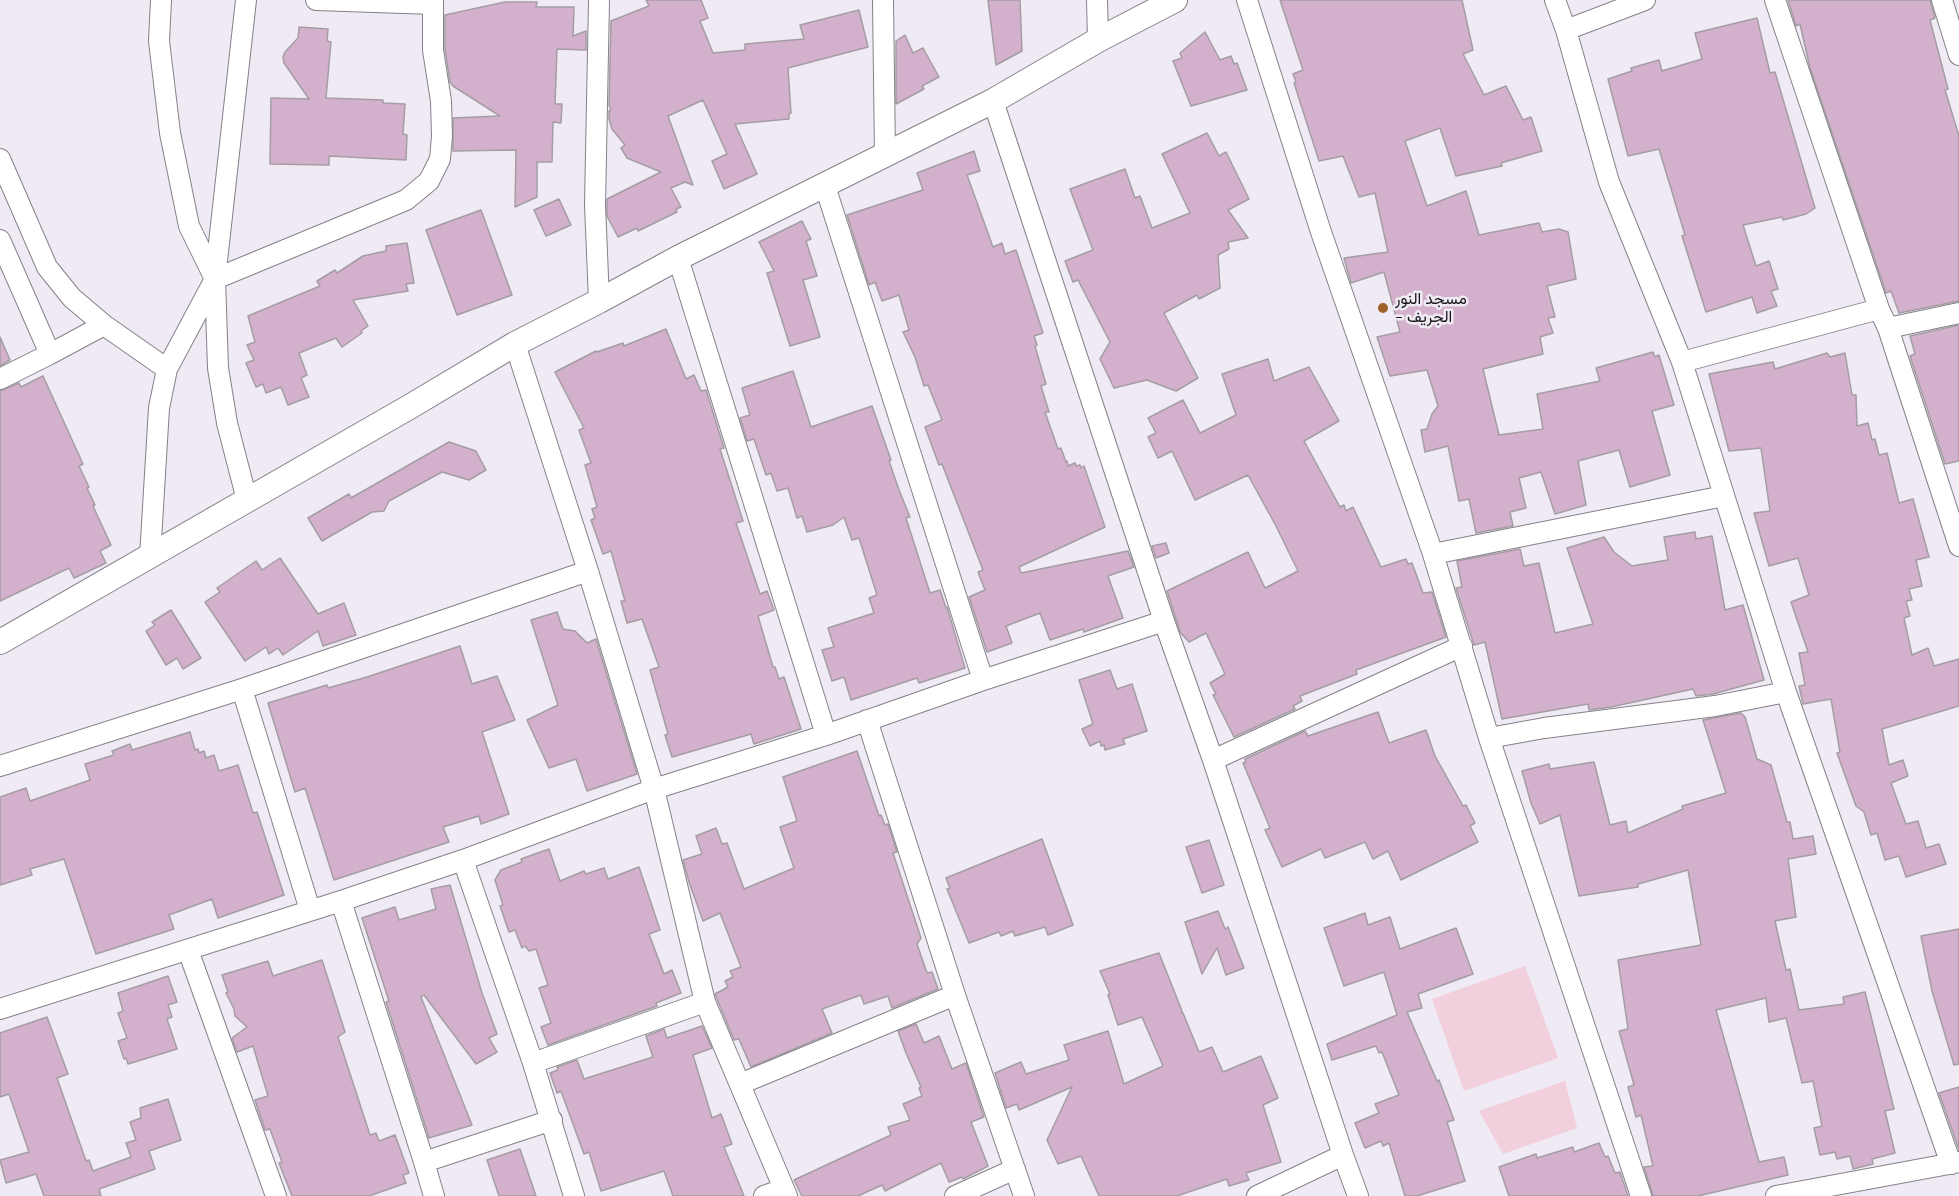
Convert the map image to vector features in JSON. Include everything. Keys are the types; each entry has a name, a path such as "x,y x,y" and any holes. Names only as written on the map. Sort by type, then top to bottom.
{"street":[{"path":"161,0 159,40 170,133 189,226 215,279"},
{"path":"246,0 215,279 218,368 227,423 247,501"},
{"path":"150,556 159,408 167,369 215,279 406,200 429,181 440,159 441,101 433,50 433,2 316,0"},
{"path":"599,0 595,205 599,301"},
{"path":"884,0 885,156"},
{"path":"1097,0 1098,40"},
{"path":"0,642 515,344 678,258 993,101 1098,40 1175,0"},
{"path":"1247,0 1321,232 1433,554 1489,738 1641,1196"},
{"path":"1555,0 1566,30 1609,182 1682,362 1786,692 1955,1163 1776,1196"},
{"path":"1566,30 1645,0"},
{"path":"1775,0 1879,309 1888,328 1959,546"},
{"path":"1942,0 1958,51"},
{"path":"993,101 1164,621 1214,760 1358,1196"},
{"path":"0,159 47,267 72,298 104,325 167,369"},
{"path":"825,186 983,680"},
{"path":"0,240 50,354"},
{"path":"678,258 826,735"},
{"path":"1682,362 1879,309"},
{"path":"1888,328 1959,313"},
{"path":"0,379 104,325"},
{"path":"515,344 588,571 654,789 705,1002 786,1192 764,1196"},
{"path":"1433,554 1724,496"},
{"path":"0,766 242,689 588,571"},
{"path":"0,1009 341,901 462,860 654,789 826,735 983,680 1164,621"},
{"path":"1214,760 1462,646"},
{"path":"242,689 310,910"},
{"path":"1489,738 1544,728 1715,706 1786,692"},
{"path":"867,720 954,995 1024,1196"},
{"path":"462,860 533,1063 574,1196"},
{"path":"341,901 434,1196"},
{"path":"188,950 276,1196"},
{"path":"740,1084 954,995"},
{"path":"533,1063 705,1002"},
{"path":"424,1162 552,1120"},
{"path":"1257,1196 1343,1155"},
{"path":"955,1196 1015,1169"}],"shaded area":[{"path":"1525,966 1558,1058 1464,1091 1432,999"},
{"path":"1565,1081 1577,1128 1503,1154 1479,1111"}],"building":[{"path":"646,0 701,0 708,18 700,21 713,53 745,50 745,44 804,39 800,25 859,10 868,47 788,68 791,113 789,119 735,124 757,174 724,189 712,161 727,154 703,100 668,116 693,185 685,182 671,188 681,207 676,209 677,212 638,231 637,228 618,237 607,216 607,199 661,172 627,158 621,148 625,145 612,129 609,119 611,110 609,105 611,21 649,6"},
{"path":"988,0 1020,0 1022,51 996,65"},
{"path":"1280,0 1462,0 1473,50 1463,54 1484,95 1506,86 1523,120 1531,117 1542,151 1501,163 1502,166 1456,176 1440,128 1405,141 1427,206 1466,191 1479,235 1539,223 1542,232 1559,229 1568,232 1576,279 1547,286 1555,317 1548,318 1553,333 1540,337 1543,354 1483,369 1499,435 1543,429 1537,394 1600,381 1596,368 1653,352 1655,357 1659,355 1674,405 1652,411 1670,475 1630,487 1619,450 1578,461 1586,505 1555,514 1541,472 1519,478 1526,508 1510,512 1513,526 1476,533 1469,499 1459,501 1448,446 1425,452 1421,430 1427,429 1432,414 1438,406 1427,370 1390,376 1377,337 1400,332 1384,272 1351,283 1344,258 1388,252 1375,193 1359,197 1343,156 1319,161 1294,83 1296,82 1293,74 1303,70"},
{"path":"1788,0 1930,0 1935,18 1930,20 1948,89 1945,90 1959,136 1959,301 1899,313 1891,291 1886,293 1810,68 1800,24 1796,26"},
{"path":"505,2 537,2 536,7 574,7 573,36 586,31 586,50 557,49 555,104 562,104 561,123 553,122 552,162 537,162 537,197 515,207 516,150 453,151 453,118 500,116 453,86 450,82 445,49 445,15"},
{"path":"1757,18 1770,73 1775,72 1815,208 1806,214 1783,220 1782,217 1743,225 1756,266 1769,261 1778,289 1771,291 1777,306 1757,313 1752,297 1706,312 1682,236 1685,235 1659,149 1628,156 1608,79 1632,71 1631,68 1659,60 1662,71 1702,59 1695,33"},
{"path":"299,27 328,29 327,41 331,42 326,98 383,100 383,103 405,104 403,134 407,135 406,160 329,156 329,165 270,164 271,98 309,99 284,63 283,57 298,38"},
{"path":"1205,32 1220,60 1231,56 1234,64 1237,63 1247,90 1191,106 1173,61 1182,58 1180,53"},
{"path":"905,35 913,53 923,48 939,77 922,86 924,89 896,104 896,41"},
{"path":"1207,133 1219,156 1226,152 1249,199 1228,210 1248,238 1228,242 1229,249 1218,255 1220,288 1199,299 1197,295 1164,313 1198,378 1176,391 1147,380 1114,388 1100,359 1110,342 1078,280 1073,282 1065,261 1093,250 1070,189 1125,169 1135,198 1140,196 1152,228 1190,213 1162,154"},
{"path":"974,151 980,171 967,175 993,247 1002,243 1005,254 1016,250 1043,333 1034,336 1046,384 1041,386 1049,412 1045,412 1058,449 1061,448 1068,466 1075,463 1081,468 1084,466 1105,527 1019,567 1021,573 1128,551 1134,567 1108,576 1123,618 1084,632 1083,629 1050,640 1040,613 1006,626 1012,643 987,652 969,597 985,590 978,572 983,570 942,464 939,465 925,427 942,420 928,385 924,386 915,357 903,332 909,330 899,295 882,301 875,282 869,285 847,215 923,190 917,173"},
{"path":"559,199 571,225 546,236 534,210"},
{"path":"481,210 512,295 457,315 426,230"},
{"path":"802,221 811,239 806,241 817,276 803,280 820,337 790,346 767,273 774,271 759,242"},
{"path":"407,243 414,283 406,284 408,291 353,300 368,326 361,331 362,333 342,347 336,338 299,353 307,375 301,378 309,397 288,405 281,387 266,393 263,384 256,387 246,363 254,360 247,345 255,342 248,316 320,286 317,281 335,270 337,273 363,256 386,251 386,246"},
{"path":"1959,325 1959,461 1945,464 1910,356 1915,354 1910,336"},
{"path":"666,329 686,379 694,375 701,391 706,390 724,448 720,449 743,521 736,523 760,594 767,591 774,610 758,616 773,667 779,679 784,677 801,729 754,744 751,734 672,757 650,670 659,667 642,619 627,623 621,601 625,601 611,551 603,554 591,520 595,518 592,509 597,507 585,465 591,463 579,430 584,428 555,372 596,351 623,343 624,346"},
{"path":"0,337 10,360 0,366"},
{"path":"1827,353 1830,357 1845,353 1852,395 1856,395 1857,426 1868,423 1879,455 1887,453 1899,503 1913,499 1929,557 1916,560 1922,586 1909,589 1912,600 1906,601 1910,616 1904,618 1912,655 1928,648 1934,666 1959,659 1959,706 1882,729 1889,765 1903,760 1908,776 1891,783 1906,824 1918,821 1926,848 1939,844 1946,864 1906,877 1899,856 1885,860 1877,833 1871,835 1864,812 1856,806 1837,753 1840,752 1831,699 1803,704 1799,686 1805,685 1799,653 1808,652 1791,602 1809,595 1798,558 1769,566 1754,513 1770,511 1761,448 1729,451 1709,374 1773,362 1775,369"},
{"path":"1268,359 1274,381 1309,367 1339,421 1304,441 1340,507 1344,505 1346,511 1353,507 1381,567 1406,559 1408,564 1412,563 1423,593 1432,592 1446,637 1356,670 1357,674 1300,696 1302,701 1293,706 1295,709 1234,737 1213,695 1216,694 1210,683 1225,674 1206,633 1189,642 1180,632 1167,591 1248,552 1265,588 1298,571 1248,475 1195,500 1172,451 1158,458 1148,437 1156,433 1148,418 1183,400 1200,433 1236,415 1222,374"},
{"path":"793,371 811,427 872,406 910,517 906,518 930,593 940,590 965,668 919,683 917,678 851,700 844,677 832,681 822,650 834,647 828,628 874,613 869,598 877,595 859,538 852,540 844,517 833,525 807,532 802,516 797,518 788,488 777,491 771,473 766,475 754,439 747,441 740,418 750,415 742,388"},
{"path":"43,376 83,464 79,466 89,487 87,488 95,505 93,506 111,545 100,551 106,563 74,578 69,568 0,601 0,391 19,383 21,387"},
{"path":"449,442 476,451 486,470 469,480 442,472 389,501 384,511 372,512 322,541 308,518 349,494 351,498"},
{"path":"1695,532 1696,539 1712,536 1725,610 1743,605 1764,680 1713,694 1696,696 1693,689 1611,707 1589,710 1588,704 1502,719 1485,642 1474,645 1456,588 1462,587 1457,561 1520,549 1524,566 1539,563 1555,633 1593,624 1567,548 1604,537 1614,552 1632,566 1668,560 1664,537"},
{"path":"1166,543 1169,553 1156,558 1152,546"},
{"path":"280,558 318,614 344,603 356,635 323,646 318,631 283,655 278,648 269,654 266,647 245,661 205,602 220,592 217,588 256,561 262,570"},
{"path":"171,610 201,658 183,669 177,658 166,665 146,631 155,625 152,622"},
{"path":"557,612 563,629 575,631 587,643 596,639 637,774 587,791 576,759 549,768 527,720 558,705 531,620"},
{"path":"460,646 472,684 497,676 515,720 482,732 509,814 481,824 479,816 443,827 449,842 334,880 305,788 295,792 268,703 327,685 328,688 367,677"},
{"path":"1110,670 1117,689 1132,684 1147,731 1123,739 1125,744 1105,750 1100,741 1090,746 1082,729 1093,724 1079,680"},
{"path":"1378,712 1389,743 1426,730 1435,756 1475,823 1470,826 1478,842 1401,880 1388,851 1373,859 1365,842 1325,858 1321,849 1282,867 1265,830 1270,828 1243,763 1246,762 1245,759 1305,731 1308,736"},
{"path":"1741,713 1745,717 1757,759 1771,765 1787,822 1790,822 1793,839 1813,836 1816,854 1788,859 1796,917 1775,921 1786,970 1790,969 1799,1010 1844,1004 1843,997 1865,992 1894,1109 1885,1111 1895,1153 1872,1159 1873,1164 1853,1169 1850,1156 1837,1159 1835,1152 1820,1155 1814,1128 1822,1126 1813,1081 1802,1083 1786,1018 1769,1022 1766,998 1716,1010 1759,1162 1784,1157 1788,1175 1698,1196 1653,1196 1644,1167 1653,1166 1641,1115 1636,1117 1628,1087 1634,1085 1619,1031 1628,1029 1618,960 1701,945 1688,870 1638,884 1638,887 1579,896 1560,815 1540,824 1522,771 1549,764 1550,769 1594,762 1610,825 1626,821 1628,833 1683,809 1682,806 1726,793 1703,720"},
{"path":"190,732 195,750 198,749 199,753 204,751 206,758 214,755 219,771 238,765 253,813 257,812 284,895 218,918 212,899 169,915 174,929 96,954 64,859 30,869 32,875 0,885 0,797 26,788 30,801 90,780 85,764 114,755 112,751 130,744 132,750"},
{"path":"857,751 879,816 881,815 885,825 888,824 897,852 893,853 921,938 917,944 927,973 932,972 938,989 892,1008 888,996 864,1004 861,995 822,1009 832,1033 751,1067 739,1039 734,1040 715,994 728,987 725,981 733,977 730,971 741,967 720,913 703,921 683,860 702,854 696,836 716,828 722,844 727,843 744,889 794,868 780,827 797,821 783,777"},
{"path":"1042,839 1073,925 1048,935 1045,927 1015,936 1013,931 1001,936 999,932 969,943 947,889 950,888 946,878"},
{"path":"1209,840 1224,885 1202,893 1186,847"},
{"path":"549,849 560,881 584,871 586,874 604,868 608,879 639,867 660,930 649,934 664,974 672,970 681,993 656,1003 657,1006 548,1045 541,1027 551,1023 539,988 548,985 536,949 529,951 525,946 522,948 515,930 509,932 500,906 503,905 495,880 501,870 522,862 521,859"},
{"path":"450,885 482,993 497,1034 489,1038 497,1052 476,1064 424,995 421,997 472,1125 429,1138 362,918 395,907 399,920 436,909 431,889"},
{"path":"1218,911 1225,929 1228,927 1244,968 1226,975 1217,948 1202,974 1185,922"},
{"path":"1365,913 1368,925 1390,917 1400,949 1456,928 1473,974 1418,994 1422,1008 1407,1012 1437,1081 1439,1080 1454,1120 1447,1122 1465,1181 1417,1196 1405,1196 1389,1143 1383,1146 1381,1141 1365,1148 1355,1123 1379,1113 1375,1104 1399,1095 1382,1052 1379,1053 1376,1046 1332,1060 1327,1044 1397,1015 1384,972 1344,986 1324,928"},
{"path":"1959,929 1959,1064 1954,1065 1932,991 1921,936"},
{"path":"1159,953 1199,1052 1212,1047 1223,1072 1261,1056 1278,1098 1263,1105 1281,1162 1246,1173 1249,1180 1229,1186 1227,1179 1177,1196 1099,1196 1081,1156 1058,1164 1047,1140 1072,1087 1019,1110 1017,1104 1006,1108 995,1073 1021,1062 1026,1074 1069,1060 1064,1045 1108,1031 1124,1084 1163,1066 1142,1017 1118,1025 1108,995 1110,994 1100,971"},
{"path":"322,960 345,1032 338,1037 370,1135 376,1133 379,1141 395,1135 409,1173 403,1175 406,1183 369,1196 292,1196 279,1163 282,1162 270,1129 265,1130 255,1100 268,1096 253,1046 237,1052 232,1038 247,1027 235,1016 222,975 268,961 273,976"},
{"path":"168,976 177,1002 168,1005 172,1017 167,1019 177,1049 128,1064 118,1041 127,1038 118,1013 123,1011 118,993"},
{"path":"47,1017 68,1074 57,1078 86,1161 89,1160 93,1171 131,1157 126,1143 136,1140 130,1122 141,1118 140,1108 168,1099 181,1140 149,1151 155,1169 99,1189 101,1196 44,1196 36,1174 6,1183 0,1160 29,1152 9,1094 0,1097 0,1033"},
{"path":"916,1024 924,1043 939,1036 952,1069 966,1063 984,1117 971,1122 988,1166 963,1179 962,1177 949,1182 941,1163 885,1191 882,1185 858,1196 802,1196 794,1180 891,1135 888,1127 910,1120 903,1104 922,1096 919,1088 921,1087 898,1031"},
{"path":"702,1026 712,1048 693,1055 712,1118 721,1114 732,1144 724,1147 744,1196 673,1196 664,1171 601,1191 589,1152 584,1154 561,1091 557,1093 550,1073 558,1070 557,1067 577,1060 584,1079 653,1057 646,1036 664,1029 667,1038"},
{"path":"1959,1087 1959,1150 1939,1093"},
{"path":"1599,1143 1605,1157 1608,1156 1615,1173 1620,1172 1628,1196 1509,1196 1499,1167 1536,1154 1537,1158 1573,1147 1574,1152"},
{"path":"520,1149 536,1196 499,1196 487,1160"}],"place":[{"name":"مسجد النور - الجريف","path":"1383,308"}]}
